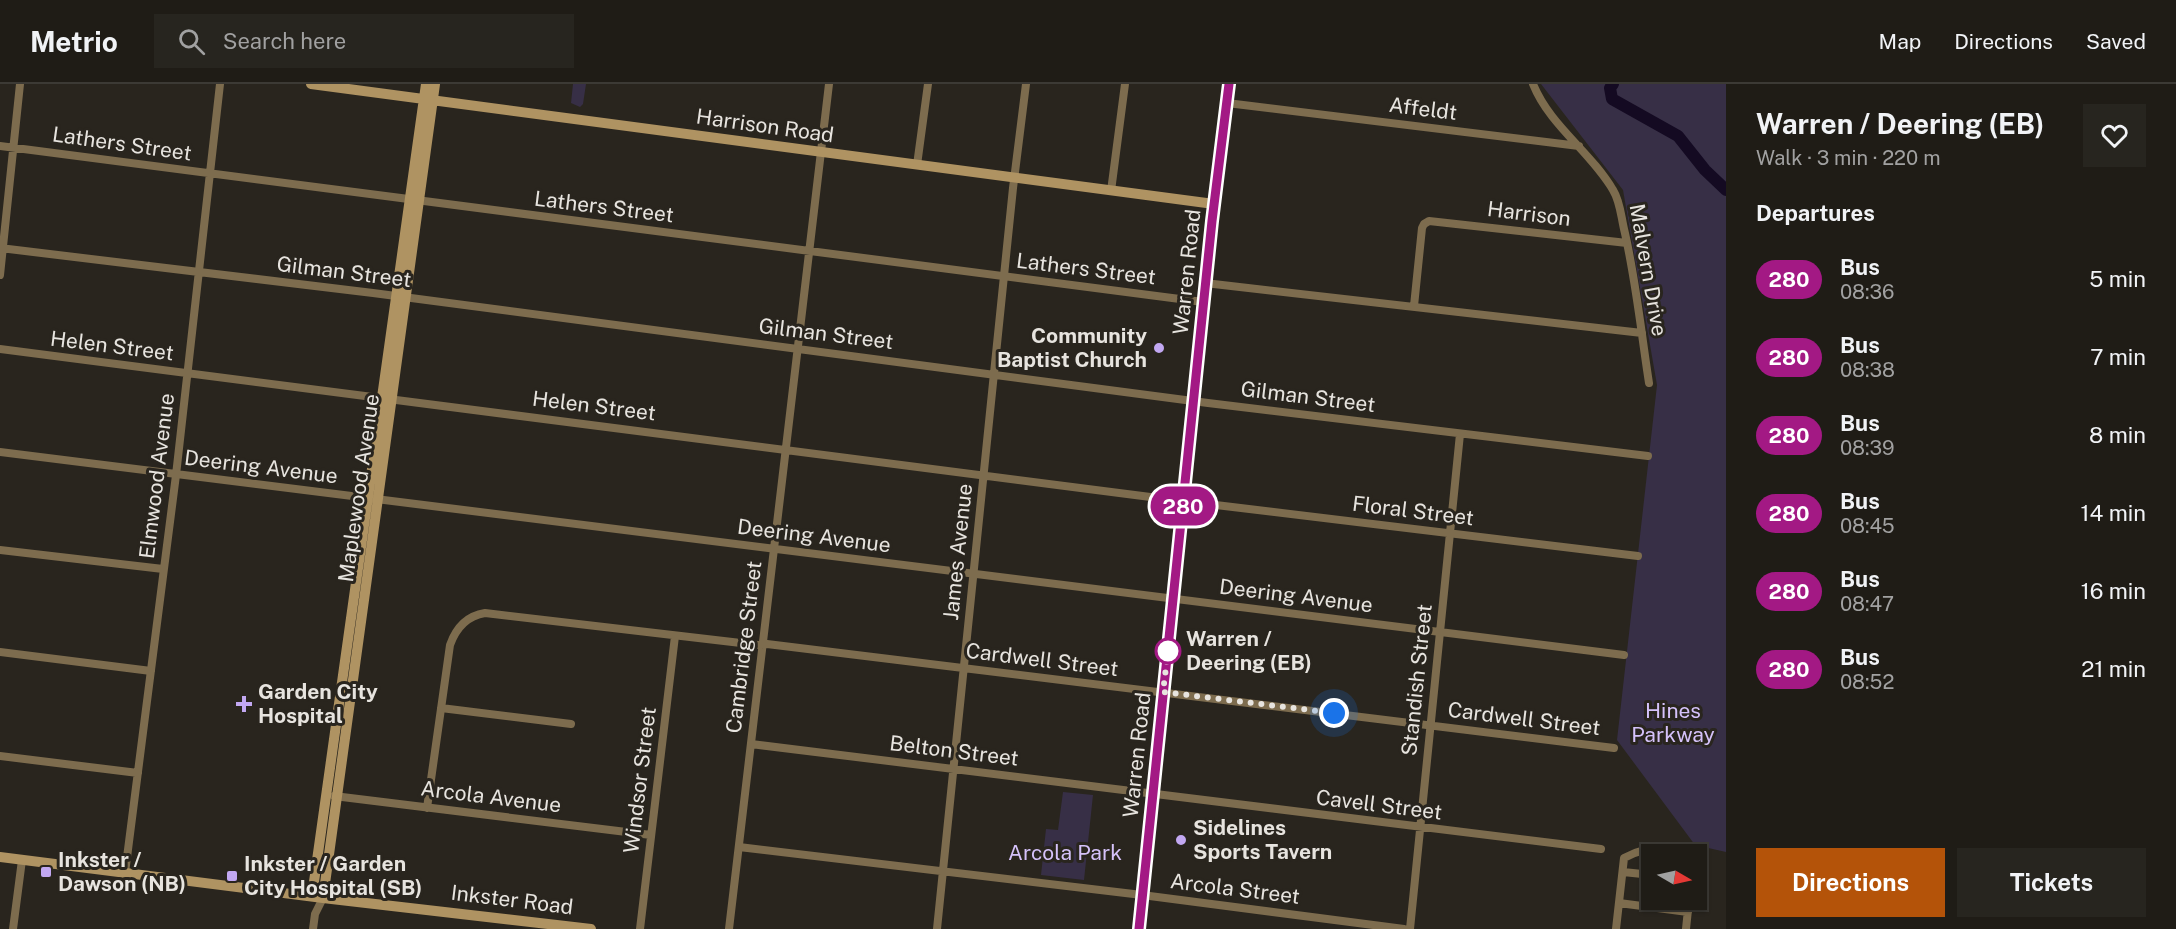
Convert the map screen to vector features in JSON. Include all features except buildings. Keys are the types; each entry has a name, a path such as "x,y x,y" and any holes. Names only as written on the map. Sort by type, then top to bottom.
{"street":[{"path":"0,275 1,248 20,84"},
{"name":"Elmwood Avenue","path":"126,873 176,474 220,84"},
{"name":"Harrison Road","path":"311,84 1214,204"},
{"name":"Maplewood Avenue","path":"317,897 415,200 428,101 426,84"},
{"name":"Maplewood Avenue","path":"428,101 435,84"},
{"name":"Cambridge Street","path":"729,929 830,84"},
{"path":"917,165 928,84"},
{"name":"James Avenue","path":"938,929 1004,277 1026,84"},
{"path":"1112,191 1125,84"},
{"name":"Warren Road","path":"1139,929 1205,283 1229,84"},
{"name":"Malvern Drive","path":"1533,84 1548,112 1579,146 1613,189 1617,198 1627,243 1649,383"},
{"name":"Affeldt","path":"1227,103 1579,146"},
{"name":"Lathers Street","path":"0,146 1203,302"},
{"name":"Harrison","path":"1414,306 1422,228 1426,222 1436,221 1627,243"},
{"name":"Gilman Street","path":"1,248 199,271 1460,434 1648,456"},
{"path":"1205,283 1642,333"},
{"name":"Helen Street","path":"0,350 1183,501"},
{"name":"Standish Street","path":"1410,929 1460,434"},
{"name":"Deering Avenue","path":"0,452 1624,655"},
{"name":"Floral Street","path":"1183,501 1638,556"},
{"path":"0,550 163,569"},
{"name":"Cardwell Street","path":"441,708 450,645 457,629 466,620 480,614 495,614 1163,692 1614,748"},
{"name":"Windsor Street","path":"640,929 675,636"},
{"path":"0,652 151,671"},
{"path":"428,808 441,708 571,724"},
{"name":"Belton Street","path":"750,744 1153,794"},
{"path":"0,756 138,773"},
{"name":"Cavell Street","path":"1153,794 1601,849"},
{"name":"Arcola Avenue","path":"332,796 651,835"},
{"name":"Arcola Street","path":"739,847 943,870 1404,929"},
{"path":"1616,929 1624,858 1641,852"},
{"name":"Inkster Road","path":"0,857 590,929"},
{"path":"13,929 22,860"},
{"path":"1623,872 1641,874"},
{"path":"313,929 317,897"},
{"path":"1619,903 1688,912 1686,929"}],"green space":[{"path":"573,84 586,84 583,104 580,107 571,103"},
{"name":"Hines Parkway","path":"1541,84 1726,84 1726,852 1707,848 1707,844 1694,844 1617,740 1657,385 1623,190"},
{"name":"Arcola Park","path":"1063,792 1093,795 1084,880 1041,875 1046,829 1058,830"}],"waterway":[{"path":"1613,84 1610,88 1612,99 1678,136 1705,170 1726,190"}],"bus line":[{"name":"280","path":"1139,929 1212,221 1229,84"}],"place":[{"name":"Community Baptist Church","path":"1159,348"},
{"name":"Warren / Deering (EB)","path":"1168,651"},
{"name":"Garden City Hospital","path":"244,704"},
{"name":"Sidelines Sports Tavern","path":"1181,840"},
{"name":"Inkster / Dawson (NB)","path":"46,872"},
{"name":"Inkster / Garden City Hospital (SB)","path":"232,876"}],"route":[{"path":"1168,651 1163,692 1334,713"}]}
